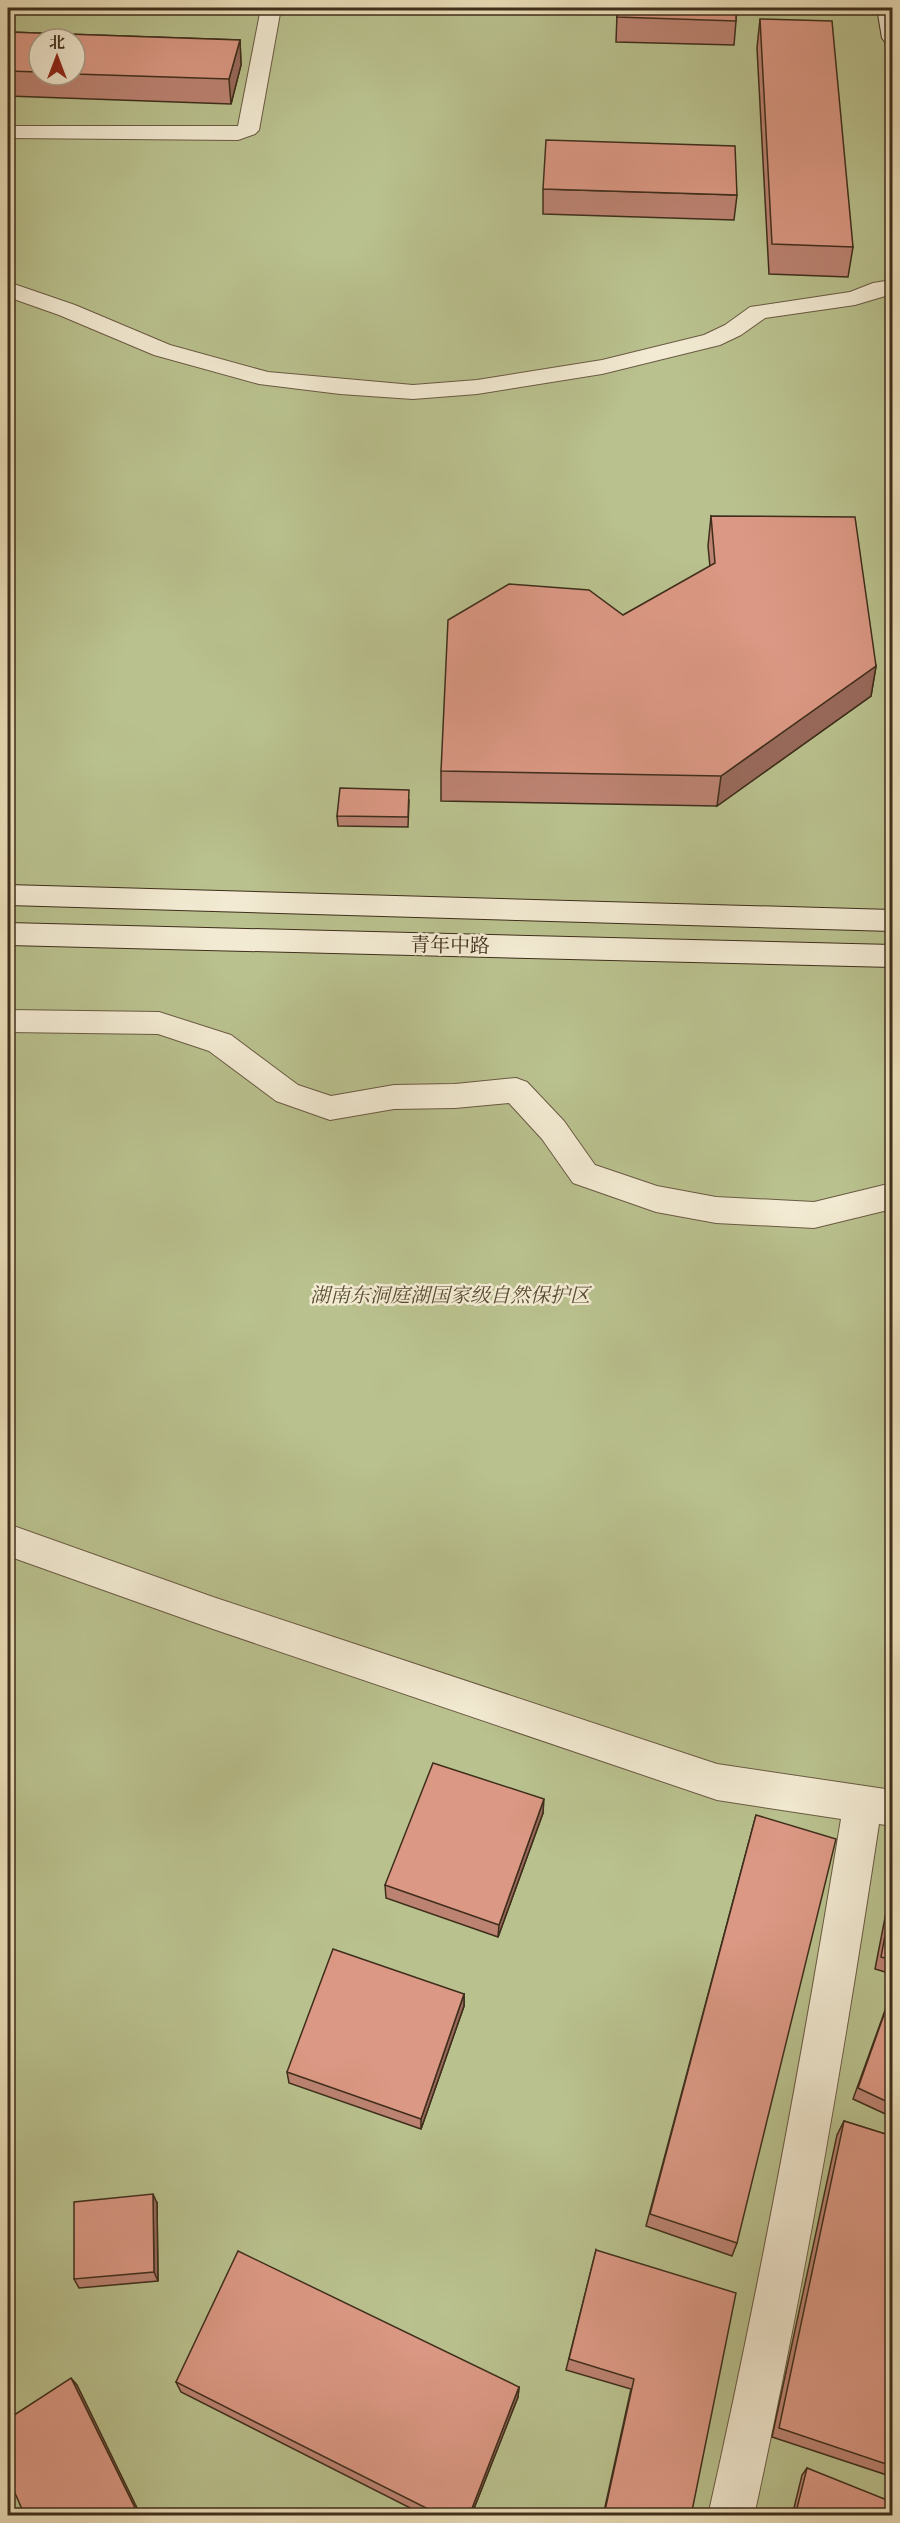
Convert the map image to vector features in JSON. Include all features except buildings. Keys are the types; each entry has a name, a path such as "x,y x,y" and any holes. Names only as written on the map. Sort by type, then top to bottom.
{"street":[{"path":"8,132 238,134 248,130 271,8"},
{"path":"887,8 892,38"},
{"path":"8,289 67,310 162,350 267,379 413,392 477,387 602,367 712,340 733,330 758,312 855,298 882,288 892,287"},
{"path":"8,896 892,921"},
{"name":"青年中路","path":"8,934 892,956"},
{"path":"8,1021 159,1023 220,1043 287,1093 330,1108 394,1097 455,1096 516,1090 553,1130 584,1174 656,1199 716,1210 814,1215 892,1196"},
{"path":"8,1540 213,1613 717,1782 878,1806 822,2058 765,2367 731,2516"}],"green space":[{"name":"湖南东洞庭湖国家级自然保护区","path":"8,8 892,8 892,2515 8,2515"}]}
